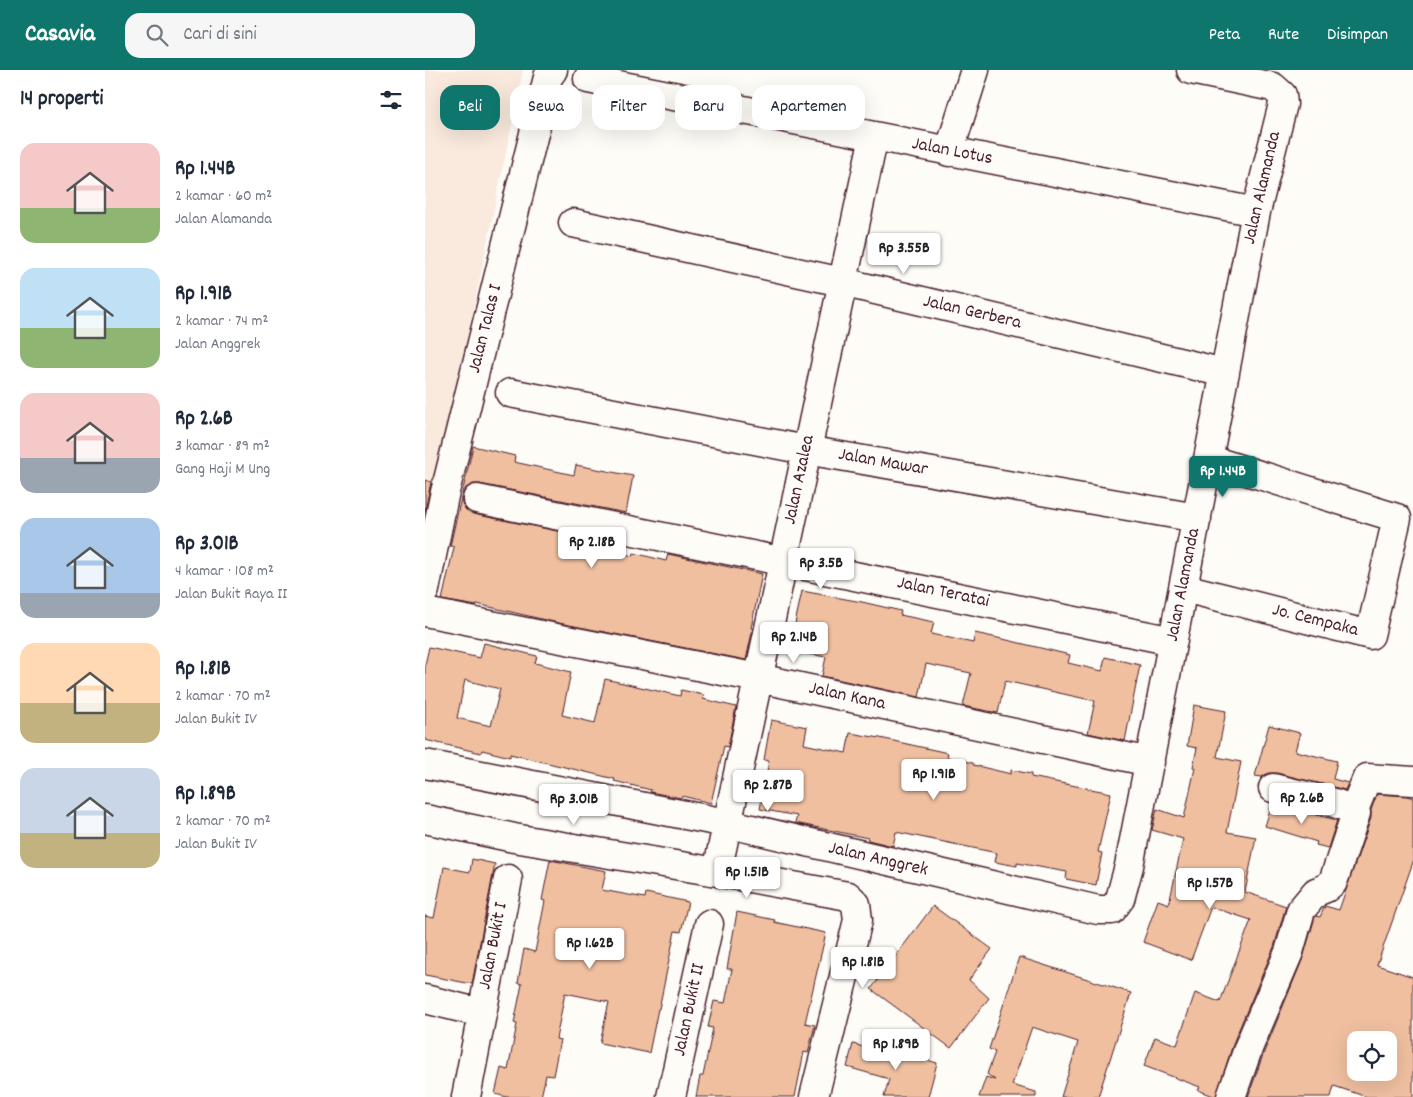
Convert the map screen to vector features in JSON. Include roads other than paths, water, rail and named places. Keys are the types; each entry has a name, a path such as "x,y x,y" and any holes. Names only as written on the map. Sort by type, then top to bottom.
{"street":[{"name":"Jalan Talas I","path":"425,590 444,496 548,77 553,70"},
{"path":"949,152 975,70"},
{"name":"Jalan Alamanda","path":"1120,899 1129,866 1150,762 1256,212 1283,106 1282,95 1273,87 1191,70"},
{"name":"Jalan Lotus","path":"588,80 1256,212"},
{"name":"Jalan Azalea","path":"717,872 873,136"},
{"name":"Jalan Gerbera","path":"573,223 842,282 1225,373"},
{"name":"Jalan Mawar","path":"510,393 806,450 1197,518"},
{"name":"Jo. Cempaka","path":"1183,588 1370,635 1397,518 1209,459"},
{"name":"Jalan Teratai","path":"477,498 1173,641"},
{"name":"Jalan Kana","path":"425,612 758,678 1150,762"},
{"name":"Jalan Anggrek","path":"425,764 727,823 1098,910 1112,910 1120,899"},
{"path":"1231,1097 1249,1046 1289,952 1301,910 1316,892 1333,882 1356,813 1354,810 1367,778 1413,781"},
{"path":"1273,788 1354,810"},
{"path":"425,819 514,838 848,896 856,904 857,920 814,1097"},
{"name":"Jalan Bukit I","path":"466,1097 508,878"},
{"name":"Jalan Bukit II","path":"671,1097 709,924"},
{"name":"Jalan Bukit I","path":"425,999 481,1013"}]}
